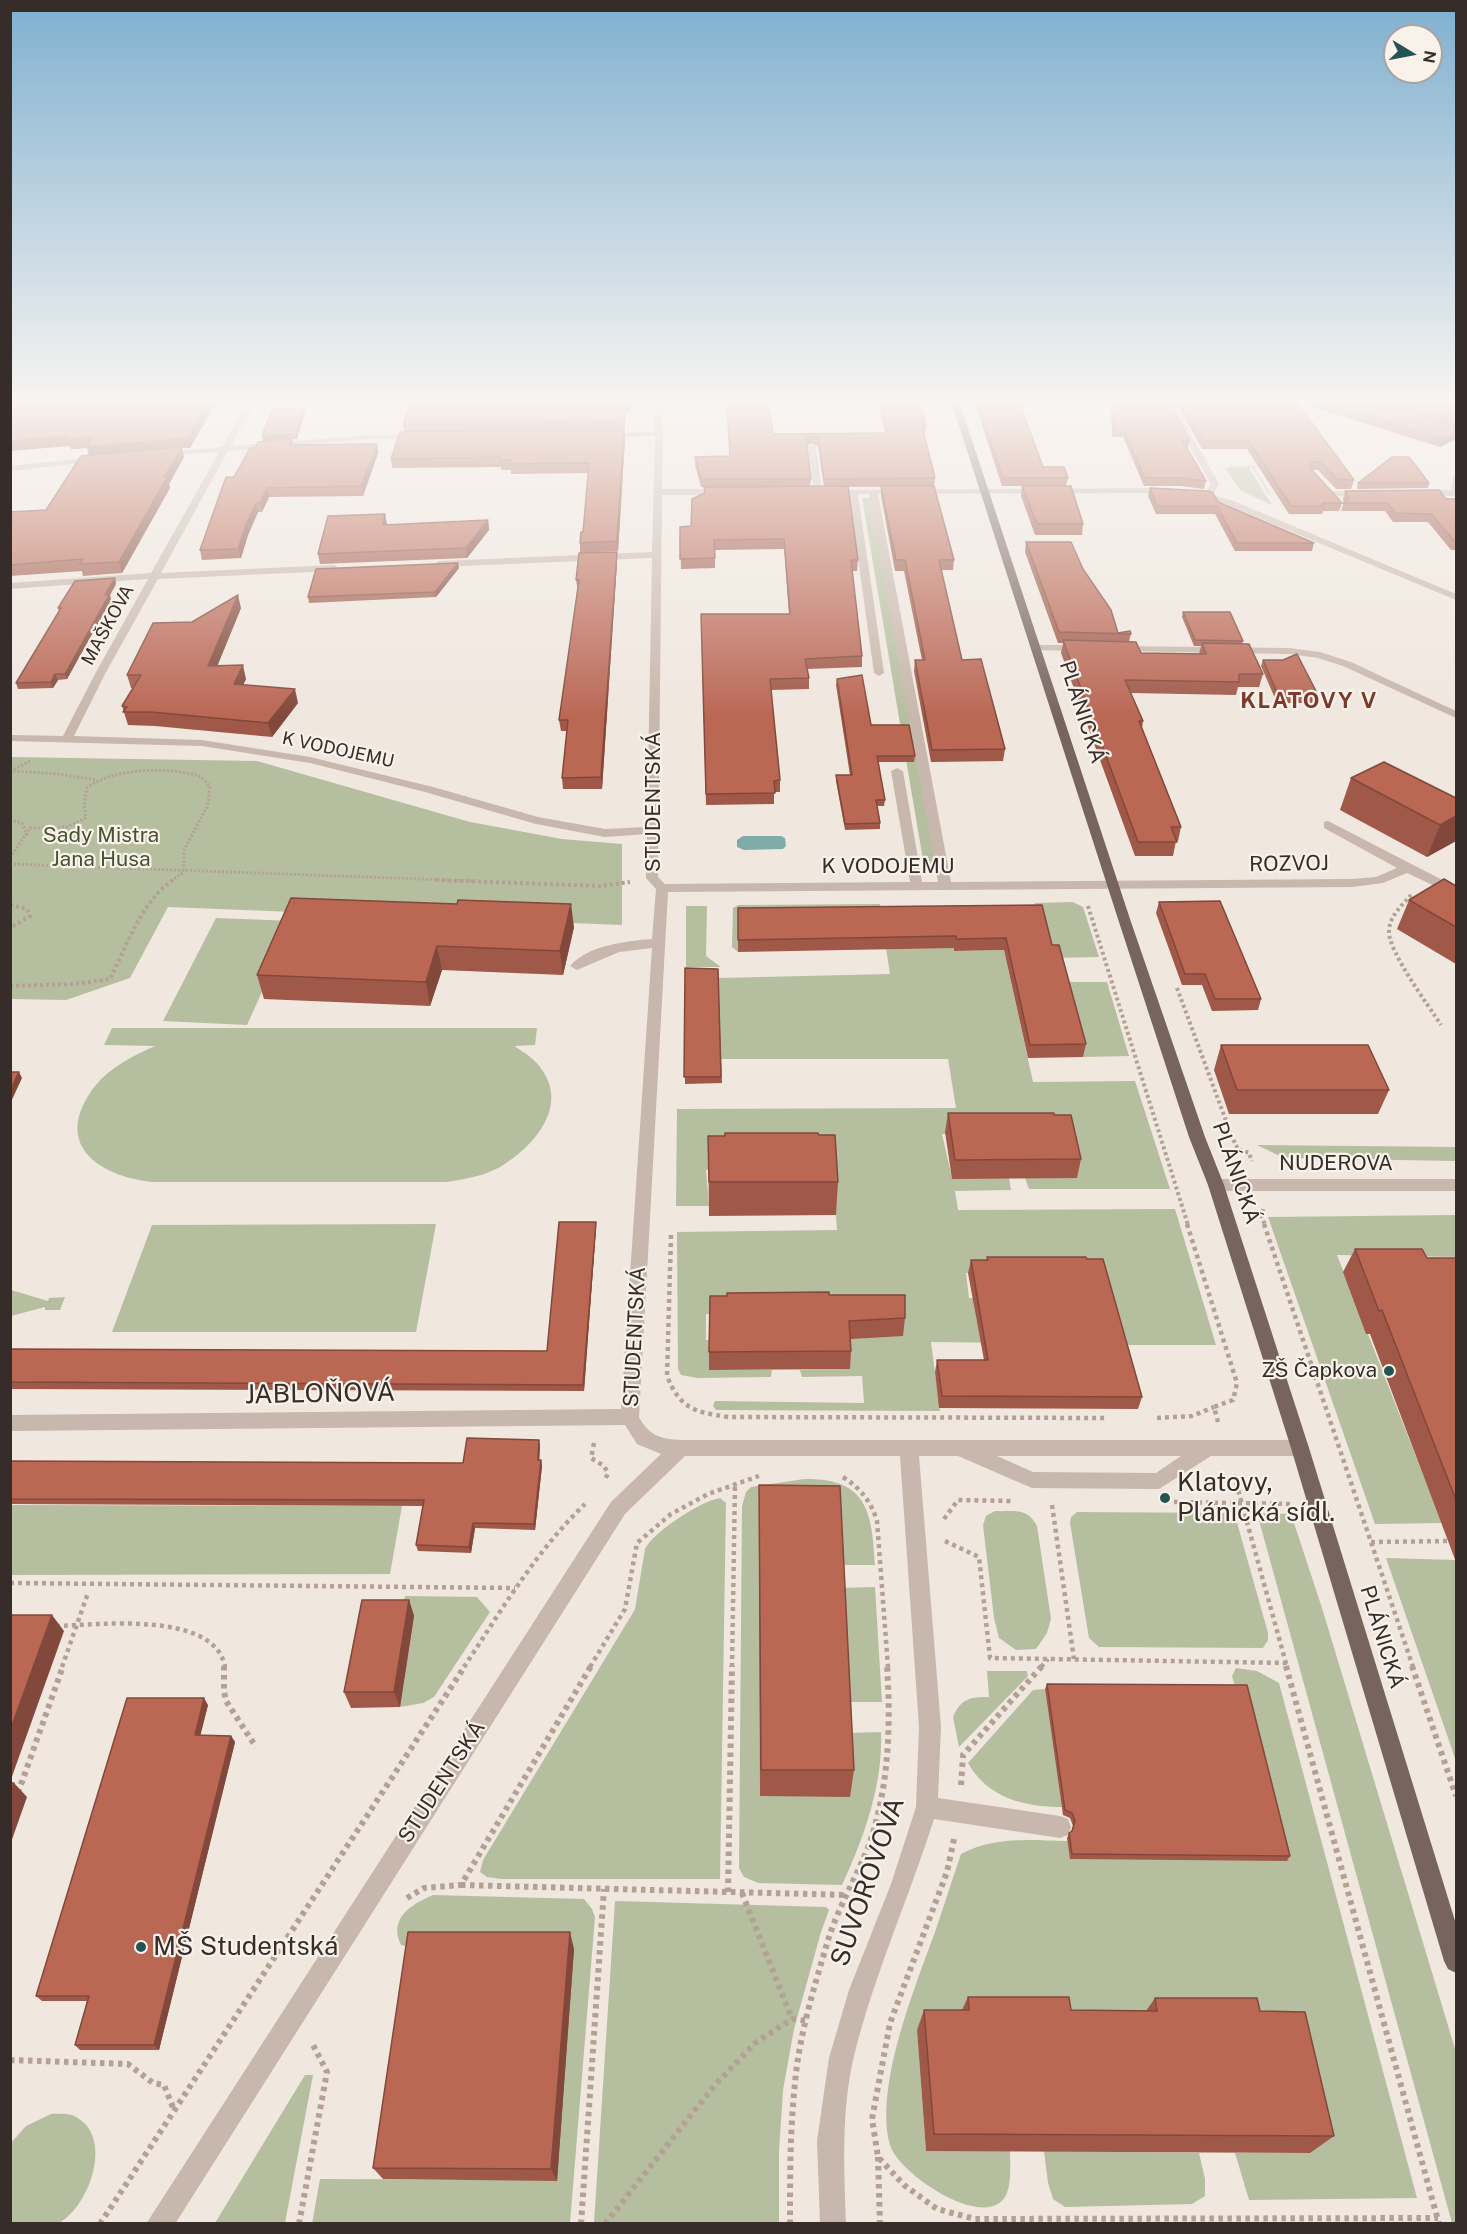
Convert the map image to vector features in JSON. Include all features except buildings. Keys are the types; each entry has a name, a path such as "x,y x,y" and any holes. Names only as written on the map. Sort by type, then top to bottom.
{"main road":[{"name":"PLÁNICKÁ","path":"989,508 1197,1137 1216,1185 1300,1448 1456,1961"}],"street":[{"name":"MAŠKOVA","path":"68,738 193,508"},
{"name":"STUDENTSKÁ","path":"658,508 652,878 662,888 630,1417 636,1431 646,1441 661,1448 681,1448"},
{"path":"855,508 879,673"},
{"path":"876,508 945,886"},
{"path":"1241,508 1456,597"},
{"path":"429,564 657,555"},
{"path":"10,586 154,576 345,568"},
{"path":"1036,648 1289,651 1320,655 1347,664 1456,715"},
{"name":"K VODOJEMU","path":"10,738 54,737 202,743 310,760 429,789 536,820 605,833 652,830"},
{"path":"897,771 917,887"},
{"path":"1328,825 1456,892"},
{"name":"ROZVOJ","path":"1114,885 1352,883 1379,879 1407,868"},
{"name":"K VODOJEMU","path":"662,888 1114,885"},
{"path":"577,966 598,953 619,946 659,943"},
{"name":"NUDEROVA","path":"1216,1185 1456,1185"},
{"name":"JABLOŇOVÁ","path":"10,1423 630,1417"},
{"path":"681,1448 1300,1448"},
{"name":"STUDENTSKÁ","path":"159,2223 618,1508 650,1475 681,1448"},
{"name":"SUVOROVOVA","path":"833,2223 830,2141 841,2058 861,1990 902,1884 927,1807 930,1727 909,1448"},
{"path":"958,1448 1032,1480 1159,1481 1217,1448"},
{"path":"927,1807 1060,1827"}],"path":[{"path":"11,771 30,760 54,737"},
{"path":"11,771 58,774 97,780"},
{"path":"10,858 27,836 30,828 67,827 86,818 84,804 87,788 97,780 119,773 163,771 198,775 210,786 208,804 189,835 182,855 184,872"},
{"path":"10,820 22,823 27,836"},
{"path":"10,864 600,886 652,878"},
{"path":"10,986 74,984 110,979 153,898 160,889 184,872"},
{"path":"1082,885 1237,1383 1233,1400 1192,1416 1145,1418"},
{"path":"1399,895 1410,895 1393,916 1389,937 1441,1025"},
{"path":"10,905 27,909 30,916 10,928"},
{"path":"1176,986 1232,1137 1238,1149 1249,1153 1269,1207 1263,1209 1262,1217 1456,1797"},
{"path":"643,1209 671,1210 667,1376 673,1392 682,1405 700,1413 728,1417 1109,1418"},
{"path":"878,2157 904,2185 937,2209 975,2219 1438,2221 1244,1503 1217,1448 1214,1407"},
{"path":"598,1417 591,1458 604,1466 608,1473 604,1483"},
{"path":"790,2223 790,2166 795,2081 807,2021 830,1935 869,1844 887,1772 890,1707 876,1510 859,1486 841,1475 832,1473"},
{"path":"461,1885 625,1609 638,1543 671,1514 708,1494 771,1475"},
{"path":"728,1892 735,1484"},
{"path":"100,2223 516,1588 559,1529 590,1500"},
{"path":"942,1529 943,1521 958,1500 1017,1501"},
{"path":"1040,1501 1064,1501"},
{"path":"1052,1501 1074,1659"},
{"path":"1172,1502 1359,1506"},
{"path":"942,1537 946,1543 979,1557 990,1658 1287,1663"},
{"path":"1371,1542 1449,1541"},
{"path":"10,1583 516,1588"},
{"path":"17,1797 88,1593"},
{"path":"43,1626 161,1625 192,1631 214,1645 224,1662 222,1683 226,1701 256,1747"},
{"path":"880,2223 878,2157 872,2119 890,2023 947,1872 960,1812 963,1755 1048,1659"},
{"path":"405,1901 411,1893 431,1887 461,1885 847,1895"},
{"path":"581,2223 604,1889"},
{"path":"742,1893 792,2019"},
{"path":"605,2223 714,2086 755,2043 792,2019 807,2021"},
{"path":"306,2053 318,2033"},
{"path":"300,2223 327,2072 312,2043"},
{"path":"10,2060 128,2064 153,2083 164,2085 175,2111"}],"green space":[{"path":"864,508 872,508 936,866 924,866"},
{"name":"Sady Mistra Jana Husa","path":"11,757 257,761 470,822 562,839 622,844 622,925 168,907 130,978 66,1000 11,999"},
{"path":"1073,902 1083,907 1099,957 1050,958 1035,903"},
{"path":"880,904 882,919 738,920 738,952 732,947 733,908 738,905"},
{"path":"686,906 707,906 706,956 721,967 686,967"},
{"path":"216,918 294,921 247,1025 163,1021"},
{"path":"886,948 954,948 955,951 1004,950 1033,1082 1135,1081 1170,1189 1029,1189 1025,1178 1076,1178 961,1134 942,1134 952,1178 1009,1178 1011,1190 955,1191 958,1210 1175,1209 1216,1345 1058,1345 985,1273 966,1273 969,1298 973,1298 978,1326 1012,1343 931,1342 940,1411 716,1410 713,1406 715,1401 864,1403 862,1376 802,1377 800,1370 849,1369 727,1314 706,1314 706,1340 710,1340 709,1370 772,1370 771,1377 697,1378 681,1375 678,1369 677,1232 837,1230 834,1190 725,1169 706,1170 709,1206 676,1206 677,1109 956,1108 948,1059 719,1059 718,978 890,974"},
{"path":"1063,982 1107,982 1129,1056 1083,1057"},
{"path":"112,1028 537,1028 535,1045 514,1046 533,1059 542,1070 549,1084 551,1099 549,1112 534,1138 512,1159 488,1173 447,1182 152,1182 114,1172 98,1164 86,1153 79,1140 78,1124 83,1106 95,1086 130,1058 155,1046 104,1045"},
{"path":"1257,1145 1456,1147 1456,1161 1284,1158"},
{"path":"1456,1215 1456,1257 1337,1255 1442,1523 1375,1524 1268,1217"},
{"path":"436,1224 416,1332 112,1332 152,1225"},
{"path":"11,1290 48,1301 49,1298 65,1297 60,1310 45,1310 45,1307 11,1316"},
{"path":"804,1479 825,1480 841,1484 853,1492 862,1501 868,1514 874,1546 875,1565 839,1565 847,1733 881,1732 879,1772 870,1811 858,1849 842,1885 758,1883 744,1877 739,1868 742,1506 746,1492 751,1487"},
{"path":"720,1498 726,1503 720,1879 501,1879 487,1877 480,1872 483,1860 635,1609 645,1549 657,1534 678,1518 701,1505"},
{"path":"11,1505 402,1506 390,1574 11,1575"},
{"path":"995,1511 1024,1513 1037,1526 1051,1619 1047,1633 1036,1649 1016,1650 999,1638 994,1618 983,1525 986,1516"},
{"path":"1077,1512 1228,1513 1236,1519 1268,1633 1268,1640 1263,1648 1099,1647 1089,1638 1070,1523 1071,1517"},
{"path":"1257,1513 1291,1514 1322,1608 1456,2052 1456,2223 1452,2223"},
{"path":"1386,1558 1456,1560 1456,1761"},
{"path":"875,1587 882,1702 846,1702 840,1588"},
{"path":"405,1596 477,1597 490,1612 434,1697 423,1703 400,1707 414,1616 399,1616"},
{"path":"1236,1668 1257,1671 1279,1683 1417,2198 1249,2200 1235,2153 1310,2153 917,2030 926,2151 1010,2151 1009,2187 1005,2197 994,2206 979,2207 961,2203 942,2194 924,2183 896,2157 890,2145 887,2095 899,2037 961,1854 986,1844 1012,1840 1067,1841 1236,1690 1232,1676"},
{"path":"987,1671 1027,1671 1028,1676 959,1747 953,1717 963,1702 977,1697 989,1697"},
{"path":"1045,1689 1062,1807 1034,1805 1008,1798 986,1785 968,1763 1033,1690"},
{"path":"433,1895 584,1899 592,1909 595,1917 570,2223 312,2224 320,2179 557,2180 416,1949 401,1945 398,1927 404,1913"},
{"path":"615,1901 826,1907 829,1910 794,2029 783,2090 779,2152 779,2223 594,2223"},
{"path":"305,2075 313,2075 285,2223 215,2223"},
{"path":"51,2114 74,2116 86,2125 93,2138 94,2170 88,2187 80,2202 59,2223 11,2223 11,2143 26,2126"},
{"path":"1044,2151 1199,2153 1205,2179 1205,2196 1192,2204 1065,2207 1053,2199 1048,2183"}],"water":[{"path":"743,836 781,836 785,838 786,846 783,849 744,850 737,847 737,840"}],"place":[{"name":"ZŠ Čapkova","path":"1389,1371"},
{"name":"Klatovy, Plánická sídl.","path":"1165,1498"},
{"name":"MŠ Studentská","path":"141,1947"}],"district":[{"name":"KLATOVY V","path":"1309,701"}]}
